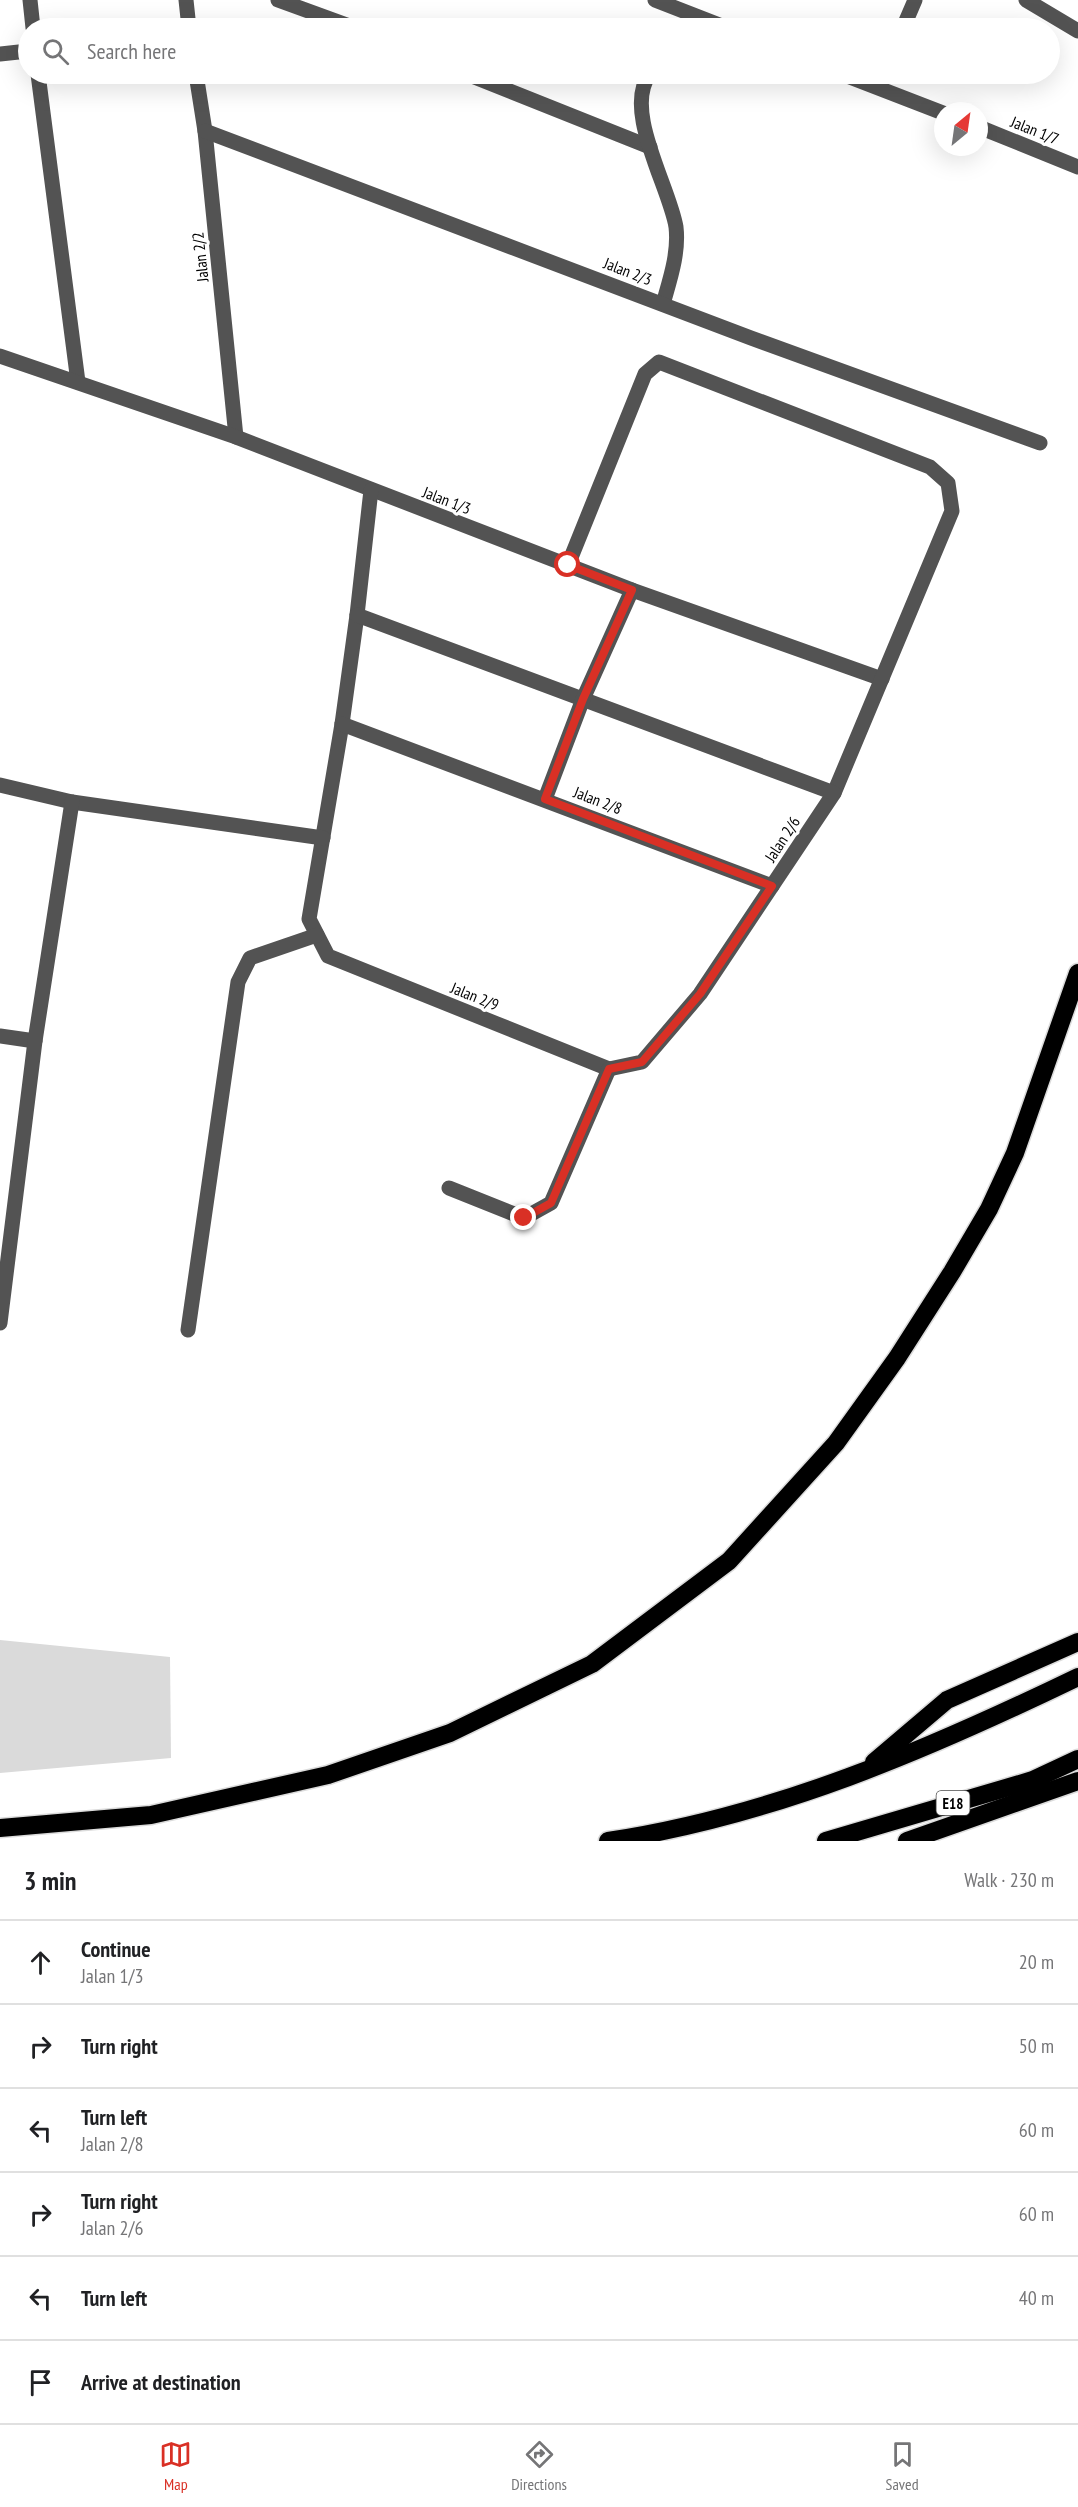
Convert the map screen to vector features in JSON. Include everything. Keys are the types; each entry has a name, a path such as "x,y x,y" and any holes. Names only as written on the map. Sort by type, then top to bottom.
{"highway":[{"path":"0,1828 152,1815 328,1775 450,1733 592,1664 729,1561 836,1443 897,1358 952,1272 989,1209 1015,1153 1078,973"},
{"path":"861,1773 947,1700 1078,1642"},
{"path":"608,1841 673,1831 744,1813 861,1773 975,1726 1078,1677"},
{"name":"E18","path":"826,1841 1033,1779 1078,1759"},
{"path":"907,1841 1078,1780"}],"street":[{"path":"30,0 32,18"},
{"path":"186,0 188,18"},
{"path":"278,0 328,18"},
{"path":"656,0 685,18"},
{"path":"907,18 915,0"},
{"path":"1026,0 1056,18"},
{"path":"1060,20 1078,31"},
{"path":"0,54 18,52"},
{"path":"39,84 78,382"},
{"name":"Jalan 2/2","path":"198,84 205,131 236,437"},
{"path":"492,84 650,147"},
{"path":"647,84 640,112 676,226 676,255 663,304"},
{"path":"869,84 934,109"},
{"path":"880,88 882,84"},
{"name":"Jalan 2/3","path":"205,131 1040,443"},
{"name":"Jalan 1/7","path":"988,132 1078,167"},
{"name":"Jalan 1/3","path":"0,356 236,437 632,590 882,679"},
{"name":"Jalan 2/6","path":"568,565 645,374 659,362 930,467 948,483 952,511 834,794 700,994 642,1062 609,1069"},
{"path":"188,1330 238,982 249,958 317,935 309,919 342,724 357,615 370,490"},
{"path":"545,799 583,699 632,590"},
{"path":"357,615 834,794"},
{"name":"Jalan 2/8","path":"342,724 772,886"},
{"path":"0,784 72,802 323,838"},
{"path":"0,1323 3,1269 72,802"},
{"name":"Jalan 2/9","path":"317,935 328,956 609,1069"},
{"path":"0,1036 35,1041"},
{"path":"449,1188 524,1218 551,1203 609,1069"}],"shaded area":[{"path":"0,1640 170,1657 171,1758 0,1773"}],"route":[{"path":"524,1218 551,1203 609,1069 642,1062 700,994 772,886 545,799 583,699 632,590 568,565"}]}
